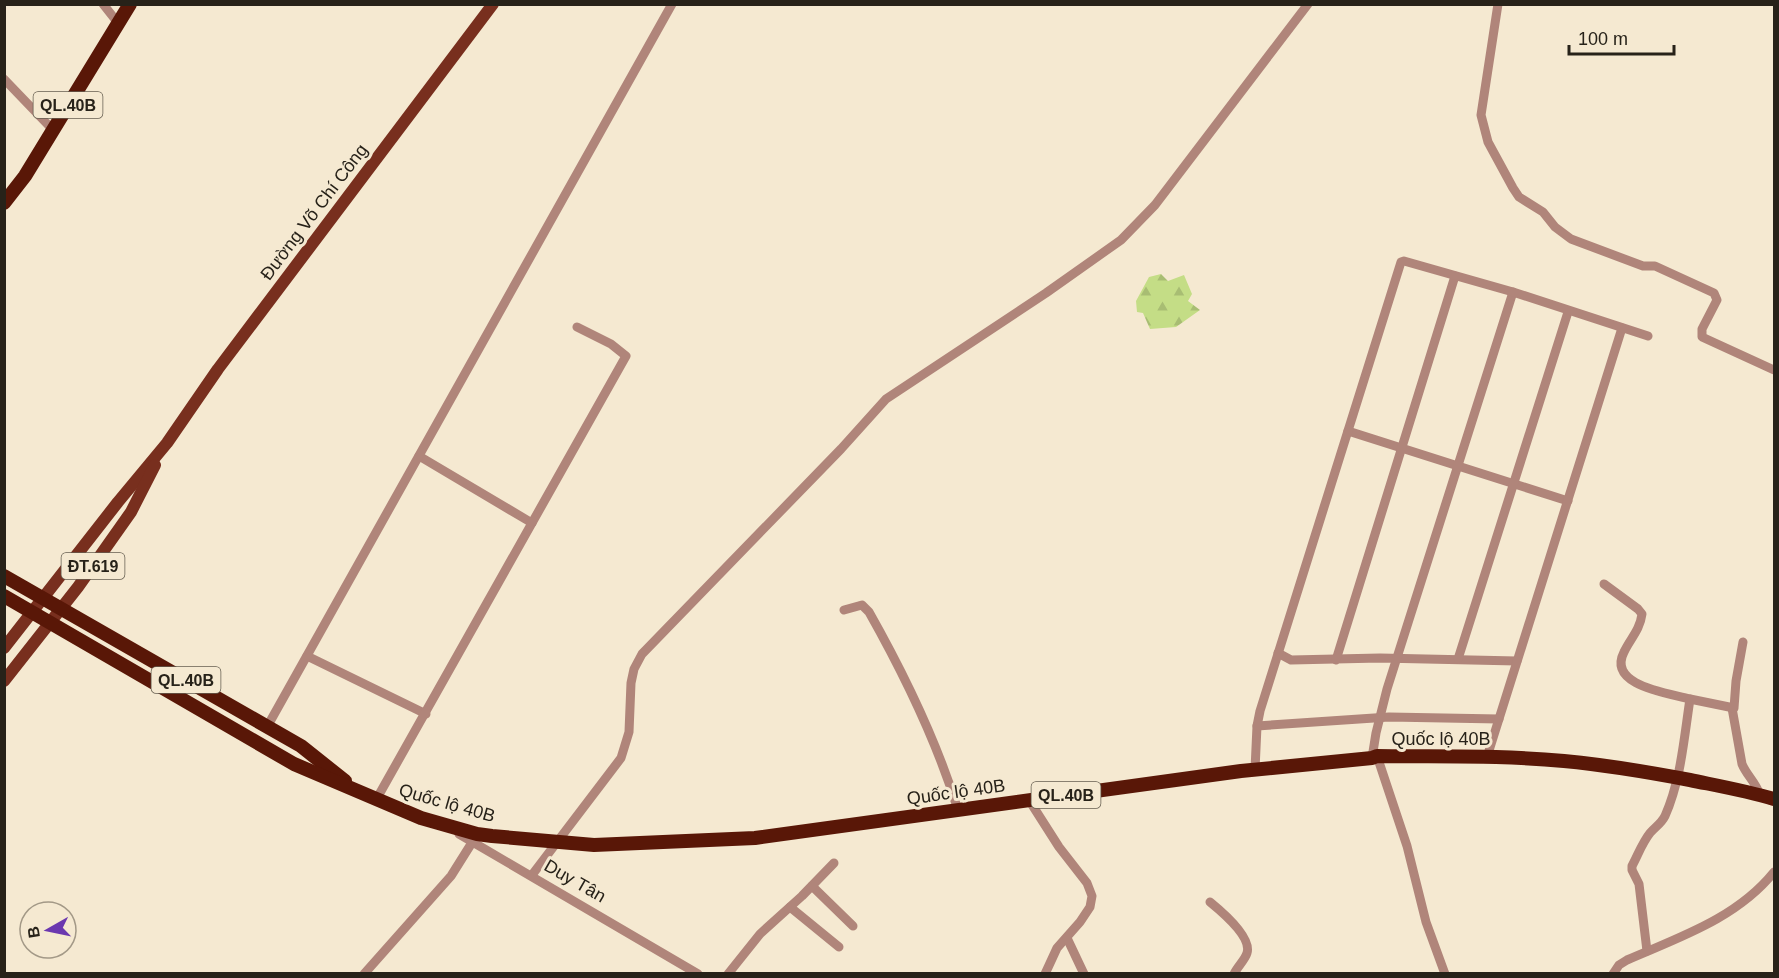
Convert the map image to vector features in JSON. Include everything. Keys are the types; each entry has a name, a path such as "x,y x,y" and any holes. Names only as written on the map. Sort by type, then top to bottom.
{"highway":[{"name":"QL.40B","path":"4,204 25,176 130,4"},
{"name":"Quốc lộ 40B","path":"4,576 302,746 360,794"},
{"name":"Quốc lộ 40B","path":"4,596 294,764 360,794 431,821 477,834 594,845 755,838 1255,770 1375,758 1487,757 1621,767 1760,795 1774,800"}],"main road":[{"name":"Đường Võ Chí Công","path":"4,648 167,442 218,369 493,4"},
{"name":"Đường Võ Chí Công","path":"4,681 50,623 131,512 167,442"}],"street":[{"path":"103,4 118,23"},
{"path":"267,727 672,4"},
{"path":"532,875 621,758 629,732 634,669 642,654 841,449 886,399 1046,293 1121,240 1155,205 1308,4"},
{"path":"1498,4 1481,116 1488,142 1513,189 1520,197 1544,212 1555,227 1571,239 1643,266 1655,266 1714,293 1718,300 1702,329 1702,337 1774,370"},
{"path":"4,79 53,130"},
{"path":"1255,770 1257,726 1401,262 1513,292 1648,336"},
{"path":"1336,660 1455,276"},
{"path":"1445,974 1426,922 1407,846 1375,758 1380,718 1397,658 1513,292"},
{"path":"1458,659 1569,312"},
{"path":"376,800 626,356 611,344 578,327"},
{"path":"1487,757 1622,328"},
{"path":"1348,431 1568,501"},
{"path":"419,456 532,523"},
{"path":"1604,584 1638,609 1641,614 1637,629 1621,661 1624,676 1640,685 1732,708"},
{"path":"844,610 862,605 877,626 929,731 958,810"},
{"path":"1743,642 1736,681 1735,706 1732,708 1744,771 1753,779 1760,795"},
{"path":"1278,653 1291,660 1397,658 1517,661"},
{"path":"307,656 426,714"},
{"path":"1647,951 1639,884 1632,866 1652,831 1661,824 1678,778 1690,699"},
{"path":"1257,726 1380,718 1499,718"},
{"path":"1029,800 1038,817 1090,889 1090,907 1057,948 1045,974"},
{"name":"Duy Tân","path":"431,821 473,841 698,974"},
{"path":"364,974 451,876 473,841"},
{"path":"728,974 760,933 834,863"},
{"path":"1613,974 1619,965 1716,921 1757,892 1774,872"},
{"path":"812,886 853,926"},
{"path":"1210,902 1227,917 1245,941 1246,955 1234,974"},
{"path":"790,907 839,947"},
{"path":"1066,938 1084,974"}],"green space":[{"path":"1161,274 1168,281 1184,275 1192,294 1188,301 1200,310 1176,327 1150,329 1143,313 1137,312 1136,301 1149,277"}]}
